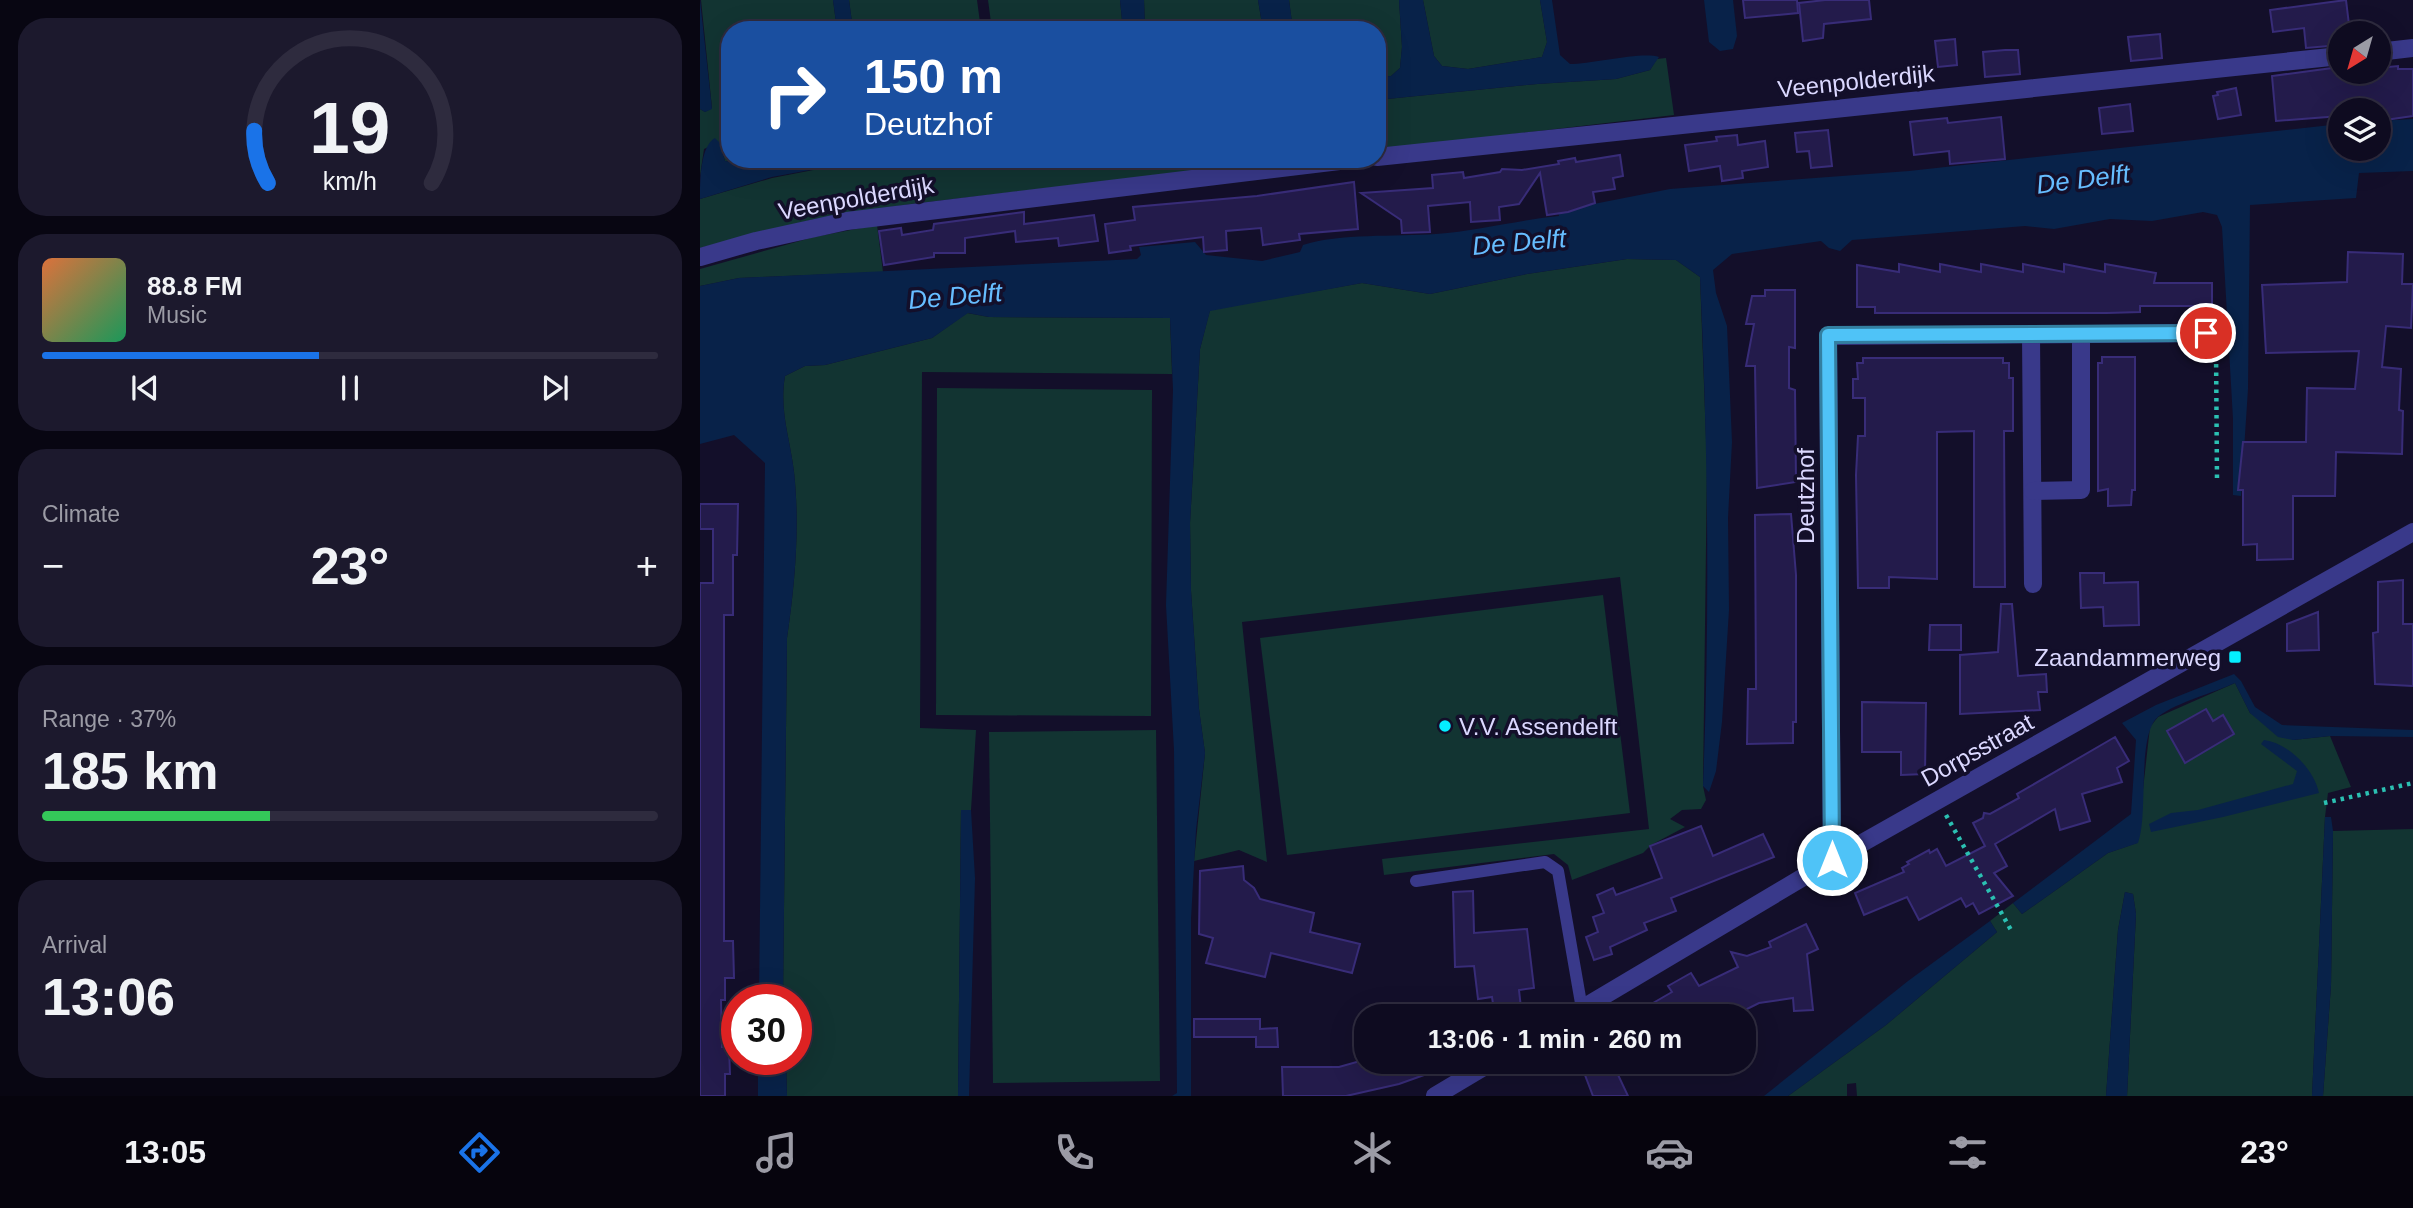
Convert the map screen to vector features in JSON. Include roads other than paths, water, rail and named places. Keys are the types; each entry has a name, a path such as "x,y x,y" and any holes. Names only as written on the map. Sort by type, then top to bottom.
{"street":[{"path":"2391,51 2413,48"},
{"name":"Veenpolderdijk","path":"1386,156 2328,57"},
{"name":"Veenpolderdijk","path":"700,257 756,241 847,221 1282,168"},
{"name":"Deutzhof","path":"1832,860 1828,335 2206,333"},
{"path":"2033,491 2081,490 2081,334"},
{"path":"2031,335 2033,584"},
{"name":"Dorpsstraat","path":"1590,1004 1832,860 2413,532"},
{"path":"1435,1096 1472,1074"}],"lane":[{"path":"1416,881 1545,862 1558,871 1574,1004"}],"water":[{"path":"700,0 712,109 705,112 700,109"},
{"path":"833,0 849,0 852,21 836,21"},
{"path":"1120,0 1144,0 1145,21 1122,21"},
{"path":"1258,0 1289,0 1292,21 1262,21"},
{"path":"1399,0 1423,0 1434,56 1442,66 1468,69 1542,57 1547,42 1540,0 1552,0 1560,55 1570,64 1641,56 1659,57 1650,70 1616,79 1386,99 1386,76 1391,76 1400,68 1402,47"},
{"path":"1704,0 1733,0 1737,36 1733,49 1720,51 1709,42"},
{"name":"De Delft","path":"2413,119 2413,171 2359,173 2356,198 2250,205 2248,389 2241,496 2233,495 2233,419 2222,227 2217,215 2203,212 2152,221 2110,219 2054,229 2025,226 1852,240 1840,251 1829,248 1821,241 1732,254 1713,270 1716,293 1727,326 1732,442 1728,518 1729,610 1722,722 1716,771 1709,792 1703,786 1707,531 1700,277 1676,260 1627,259 1527,274 1430,294 1362,283 1210,311 1200,349 1190,523 1191,591 1199,709 1205,753 1196,830 1191,919 1191,1096 1172,1096 1177,1093 1174,750 1166,605 1173,390 1170,318 989,317 968,313 932,338 825,365 805,366 785,376 784,413 794,472 797,534 787,638 783,984 759,984 765,463 734,435 700,444 700,286 739,278 1137,259 1141,255 1139,247 1195,242 1206,255 1262,261 1300,252 1303,245 1317,241 1467,230 1559,216 1558,211 1670,189 1909,171 2328,125 2328,161 2391,161 2391,120"},
{"path":"715,138 719,142 721,168 821,168 772,177 700,199 704,156 710,142"},
{"path":"2234,674 2241,681 2255,707 2282,725 2413,730 2413,737 2330,736 2293,740 2278,737 2250,713 2235,683 2176,706 2159,716 2152,725 2148,739 2143,813 2138,843 2108,853 2022,914 2013,903 2131,814 2136,740 2122,723 2156,705"},
{"path":"2264,740 2282,746 2299,759 2312,775 2319,793 2151,832 2149,824 2171,813 2198,810 2293,784 2297,771 2261,744"},
{"path":"961,810 971,810 975,878 969,1096 958,1096"},
{"path":"2325,817 2331,817 2333,831 2331,985 2323,1096 2312,1096"},
{"path":"2125,892 2133,894 2136,914 2127,1096 2106,1096 2118,930"},
{"path":"1990,921 1997,932 1886,1025 1788,1096 1764,1096 1908,981"},
{"path":"758,1075 786,1075 787,1096 758,1096"}],"place":[{"name":"Zaandammerweg","path":"2235,657"},
{"name":"V.V. Assendelft","path":"1445,726"}]}
